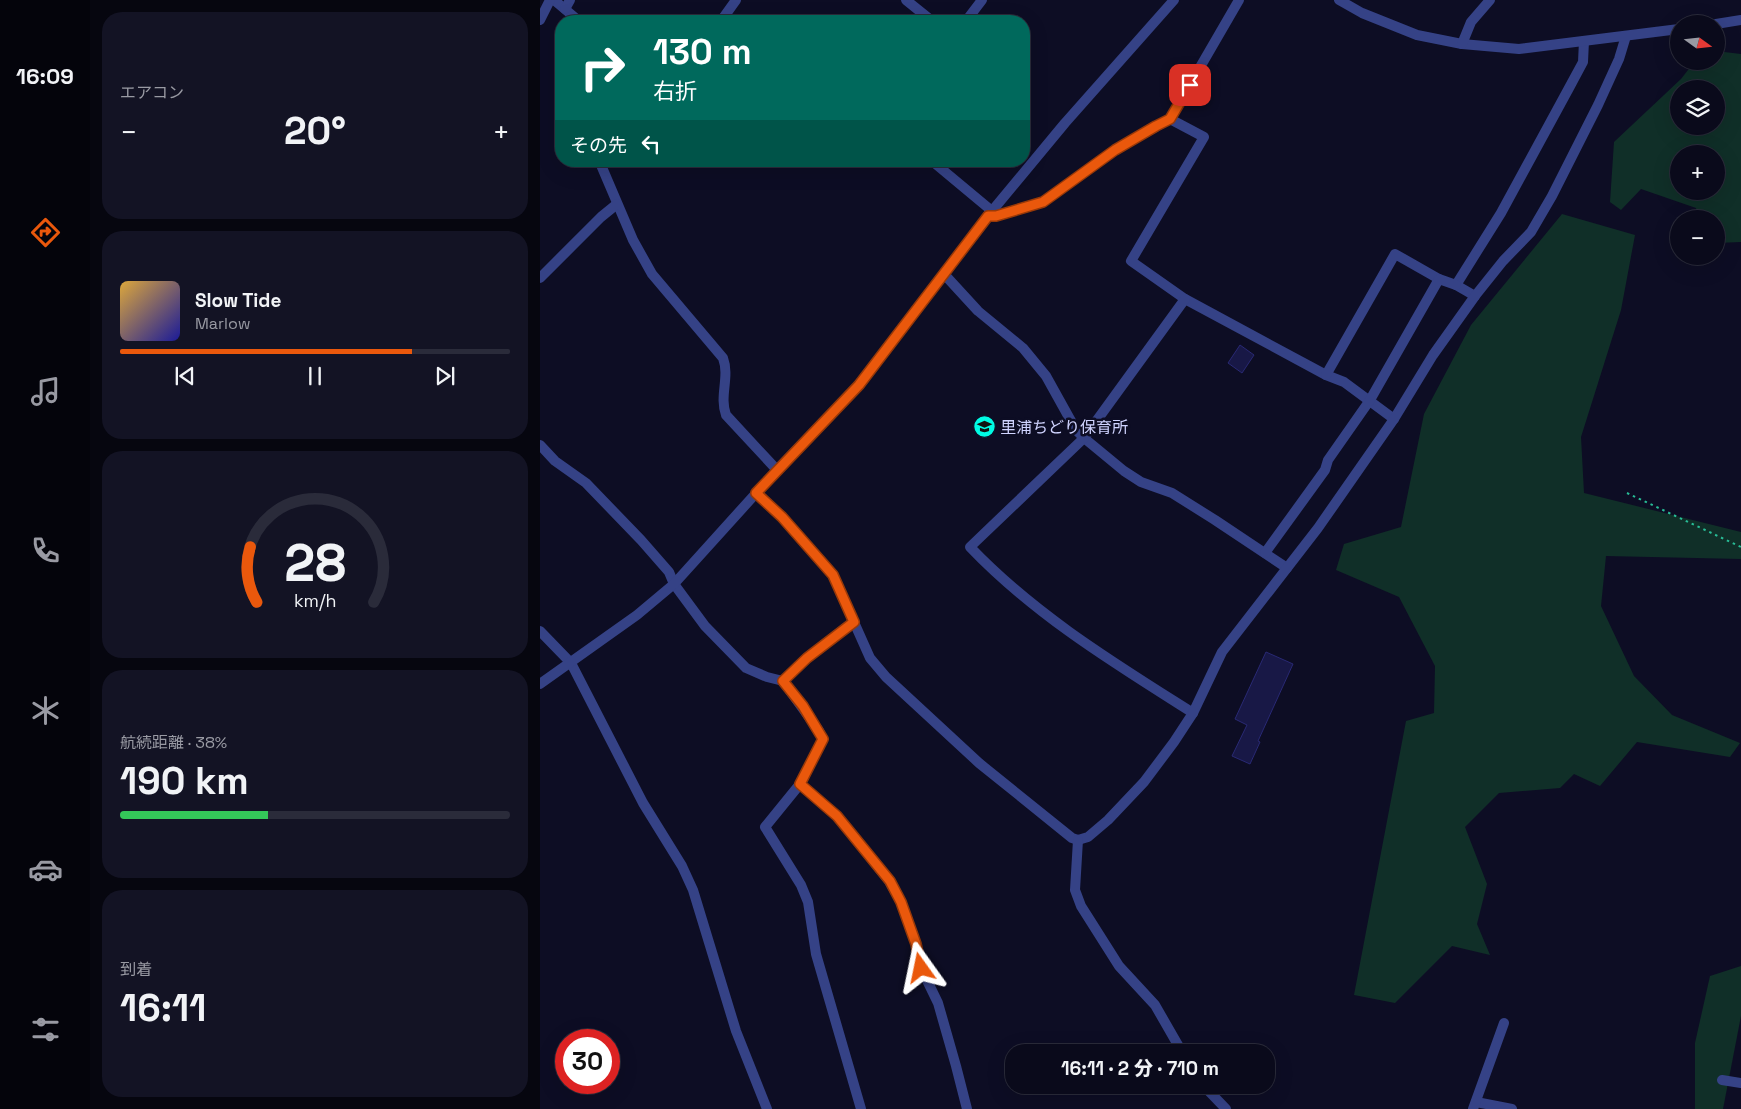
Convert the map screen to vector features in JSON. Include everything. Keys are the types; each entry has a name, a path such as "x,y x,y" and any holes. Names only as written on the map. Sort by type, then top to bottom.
{"street":[{"path":"540,20 552,0 568,4 575,15"},
{"path":"725,15 736,0"},
{"path":"906,0 925,15"},
{"path":"971,15 982,0"},
{"path":"1030,165 1174,0"},
{"path":"939,167 990,213 996,216 1043,202 1115,150 1170,119 1239,0"},
{"path":"1339,0 1362,13 1417,35 1462,44 1519,49 1670,30"},
{"path":"1462,44 1471,22 1490,0"},
{"path":"1725,23 1741,20"},
{"path":"756,493 782,517 833,575 870,658 897,688 979,763 1072,838 1078,840 1088,837 1108,820 1144,782 1174,742 1193,713 1222,652 1318,528 1394,419 1433,354 1475,296 1503,261 1531,232 1548,203 1598,105 1619,59 1626,36"},
{"path":"1456,285 1501,213 1569,88 1582,62 1584,41"},
{"path":"1170,119 1204,137 1131,261 1186,299 1326,375 1344,382 1394,419"},
{"path":"601,167 633,240 652,274 723,358 727,368 723,406 726,415 777,470"},
{"path":"540,684 637,615 674,584 777,470 859,385 990,213 1028,167"},
{"path":"540,278 601,217 617,204"},
{"path":"1326,375 1394,254 1475,296"},
{"path":"944,274 978,311 1024,348 1046,376 1076,430 1084,438 1124,471 1141,482 1172,493 1287,568"},
{"path":"1265,553 1325,470 1328,460 1370,400 1439,279"},
{"path":"1186,299 1084,438 970,547 1025,599 1101,655 1193,713"},
{"path":"540,445 555,461 586,483 606,503 669,572 674,584 705,626 746,668 768,678 783,681 803,706 823,739 800,784 765,827 801,884 808,902 816,954 861,1109"},
{"path":"783,681 807,658 854,622"},
{"path":"540,631 571,663 643,803 682,866 693,890 736,1031 767,1109"},
{"path":"800,784 837,816 890,881 901,902 916,944 921,968 938,1003 967,1109"},
{"path":"1078,840 1076,890 1081,906 1119,966 1155,1005 1177,1044"},
{"path":"1504,1023 1475,1106 1512,1109"},
{"path":"1722,1080 1741,1083"},
{"path":"1210,1094 1220,1108"}],"path":[{"path":"1627,493 1741,547"}],"green space":[{"path":"1725,52 1741,54 1741,242 1725,243 1725,210 1696,210 1696,208 1673,200 1725,200 1725,145 1670,145 1670,199 1641,189 1621,210 1610,202 1614,142 1670,89 1670,135 1725,135 1725,80 1681,79 1688,70 1725,70"},
{"path":"1562,214 1635,235 1621,310 1581,437 1584,493 1741,532 1741,559 1606,556 1601,606 1634,676 1672,715 1740,743 1730,757 1637,742 1600,786 1574,774 1560,788 1499,793 1465,827 1487,884 1477,924 1490,955 1452,946 1395,1003 1354,995 1406,721 1434,713 1435,666 1399,597 1336,570 1344,544 1401,527 1424,414 1471,325"},
{"path":"1741,966 1741,1016 1723,1109 1695,1109 1695,1043 1710,976"}],"building":[{"path":"1240,345 1254,355 1242,373 1228,363"},
{"path":"1266,652 1293,664 1258,741 1260,742 1250,764 1232,756 1247,725 1235,719"}],"place":[{"name":"里浦ちどり保育所","path":"984,427"}],"route":[{"path":"921,968 916,944 901,902 890,881 837,816 800,784 823,739 803,706 783,681 807,658 854,622 833,575 782,517 756,493 859,385 988,216 996,216 1043,202 1115,150 1170,119 1190,85"}]}
